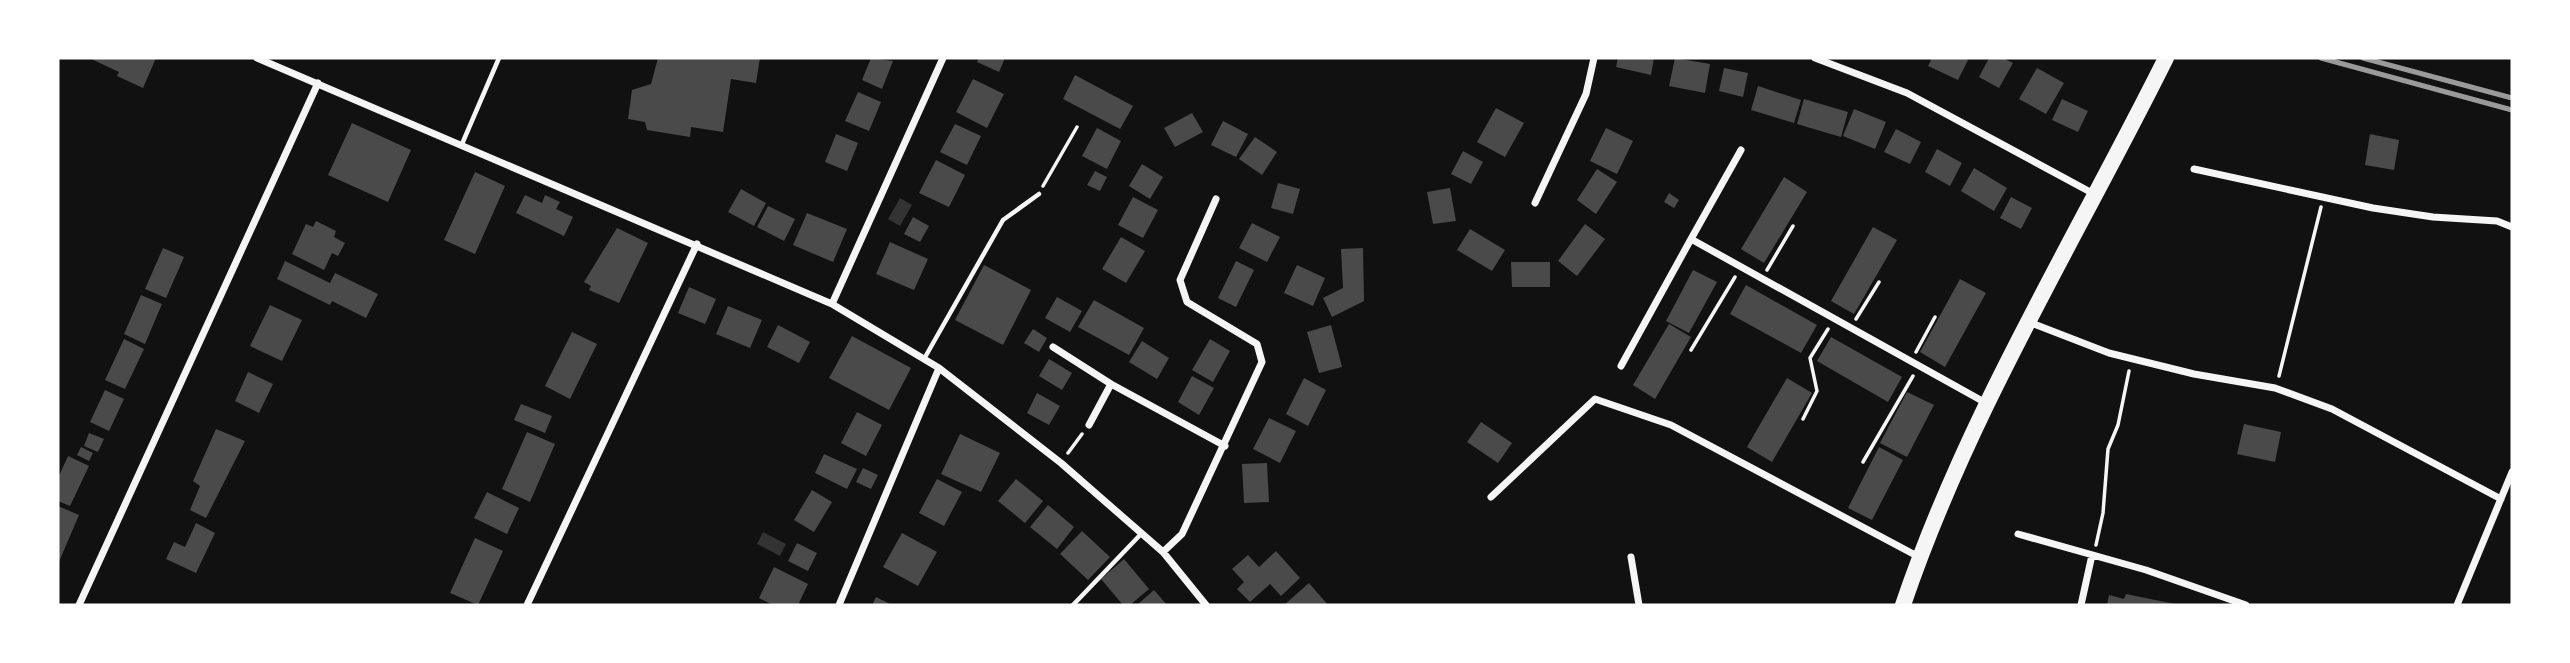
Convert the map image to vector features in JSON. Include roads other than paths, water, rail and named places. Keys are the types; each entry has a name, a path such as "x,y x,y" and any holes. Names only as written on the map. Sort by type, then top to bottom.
{"main road":[{"path":"1903,605 1919,558 1986,403 2166,58"}],"street":[{"path":"257,58 832,304 939,368 1061,463 1163,552 1206,605"},
{"path":"832,304 943,58"},
{"path":"1535,203 1586,94 1594,58"},
{"path":"1815,58 1906,93 2094,194"},
{"path":"79,605 318,83"},
{"path":"1621,366 1741,150"},
{"path":"2194,169 2323,198 2433,217 2497,221 2512,227"},
{"path":"1163,552 1181,534 1225,446 1262,362 1257,344 1187,302 1180,280 1216,199"},
{"path":"1691,239 1986,403"},
{"path":"527,605 697,244"},
{"path":"2029,322 2064,338 2132,359 2275,388 2332,409 2501,499"},
{"path":"1053,347 1111,384 1225,446"},
{"path":"839,605 939,368"},
{"path":"1089,425 1111,384"},
{"path":"1491,497 1595,399 1671,425 1919,558"},
{"path":"2457,605 2512,472"},
{"path":"2018,534 2246,605"},
{"path":"2081,605 2092,555"},
{"path":"1631,557 1640,605"}],"lane":[{"path":"462,144 499,58"},
{"path":"924,359 1003,220 1039,194"},
{"path":"1073,605 1141,534"}],"railway":[{"path":"2321,58 2512,110"},
{"path":"2363,58 2512,98"}]}
